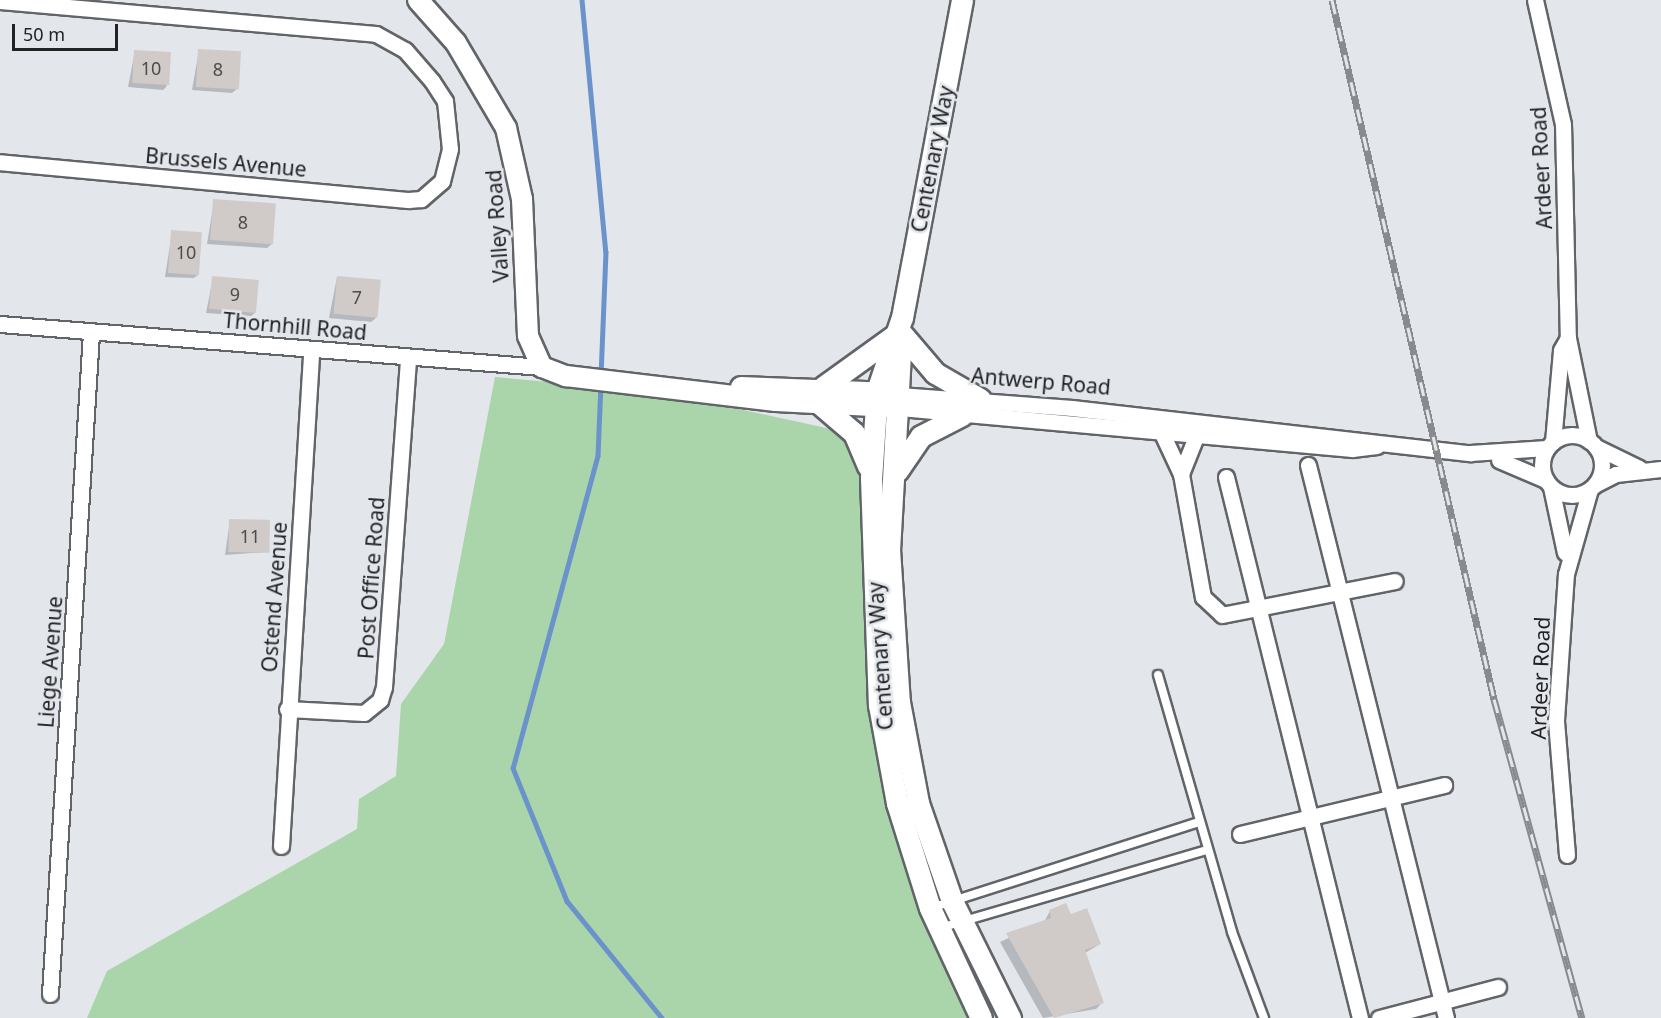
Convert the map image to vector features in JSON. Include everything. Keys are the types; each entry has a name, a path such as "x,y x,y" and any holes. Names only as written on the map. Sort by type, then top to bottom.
{"main road":[{"name":"Centenary Way","path":"962,0 899,328 876,399 871,478 879,705 897,803 930,908 981,1018"},
{"name":"Centenary Way","path":"899,328 900,401 890,549 898,702 918,803 952,901 1010,1018"},
{"path":"871,478 862,444 822,396 899,328 934,373 980,399"},
{"path":"895,475 921,436 962,415"}],"street":[{"name":"Valley Road","path":"418,0 481,80 509,138 522,199 528,336 542,367"},
{"name":"Ardeer Road","path":"1535,0 1563,124 1568,338 1592,443"},
{"path":"0,1 61,3"},
{"name":"Brussels Avenue","path":"0,162 408,200 421,199 442,182 450,149 445,101 418,63 391,40 61,3"},
{"name":"Thornhill Road","path":"0,324 408,360 542,367 584,376 626,381"},
{"name":"Liege Avenue","path":"50,994 91,333"},
{"name":"Ardeer Road","path":"1550,445 1561,350 1568,338"},
{"name":"Ostend Avenue","path":"281,846 287,709 311,352"},
{"name":"Post Office Road","path":"287,709 363,713 380,700 408,360"},
{"name":"Antwerp Road","path":"626,381 690,388 900,401 980,399 1354,437 1386,445 1470,453 1517,464 1549,483"},
{"name":"Antwerp Road","path":"900,401 962,415 1160,429 1352,449 1386,445"},
{"path":"1160,429 1181,474 1203,597 1222,615 1395,581"},
{"path":"1181,474 1197,434"},
{"path":"1645,469 1566,495 1549,483 1542,463 1550,445 1567,435 1592,443 1616,461 1645,469 1661,469"},
{"path":"1592,443 1602,469 1593,487"},
{"name":"Antwerp Road","path":"1470,453 1550,445"},
{"path":"1308,465 1446,1018"},
{"path":"1226,477 1308,817 1360,1018"},
{"name":"Ardeer Road","path":"1549,483 1564,535 1566,574 1556,720 1567,855"},
{"name":"Ardeer Road","path":"1566,574 1593,487"},
{"path":"1240,834 1444,785"},
{"path":"1379,1018 1405,1015 1442,1000 1498,987"}],"lane":[{"path":"1158,675 1206,850 1264,1018"},
{"path":"930,908 1199,822"},
{"path":"938,928 1206,850"}],"green space":[{"path":"495,377 660,392 831,429 848,440 859,465 873,736 881,780 917,905 969,1018 87,1018 107,971 357,829 359,799 396,776 401,704 444,644"}],"building":[{"path":"198,49 241,51 239,89 196,87"},
{"path":"134,50 171,52 169,85 132,83"},
{"path":"213,199 276,203 273,244 210,240"},
{"path":"171,230 202,232 199,275 168,273"},
{"path":"212,276 259,280 256,313 209,309"},
{"path":"337,276 381,280 378,318 334,314"},
{"path":"229,519 270,520 269,553 228,552"},
{"path":"1066,903 1071,914 1087,908 1101,944 1085,950 1104,1003 1054,1018 1006,933 1051,918 1049,910"}],"waterway":[{"path":"582,0 606,252 601,376"},
{"path":"601,384 598,456 513,768 567,901 662,1018"}],"railway":[{"path":"1332,0 1494,699 1582,1018"}]}
